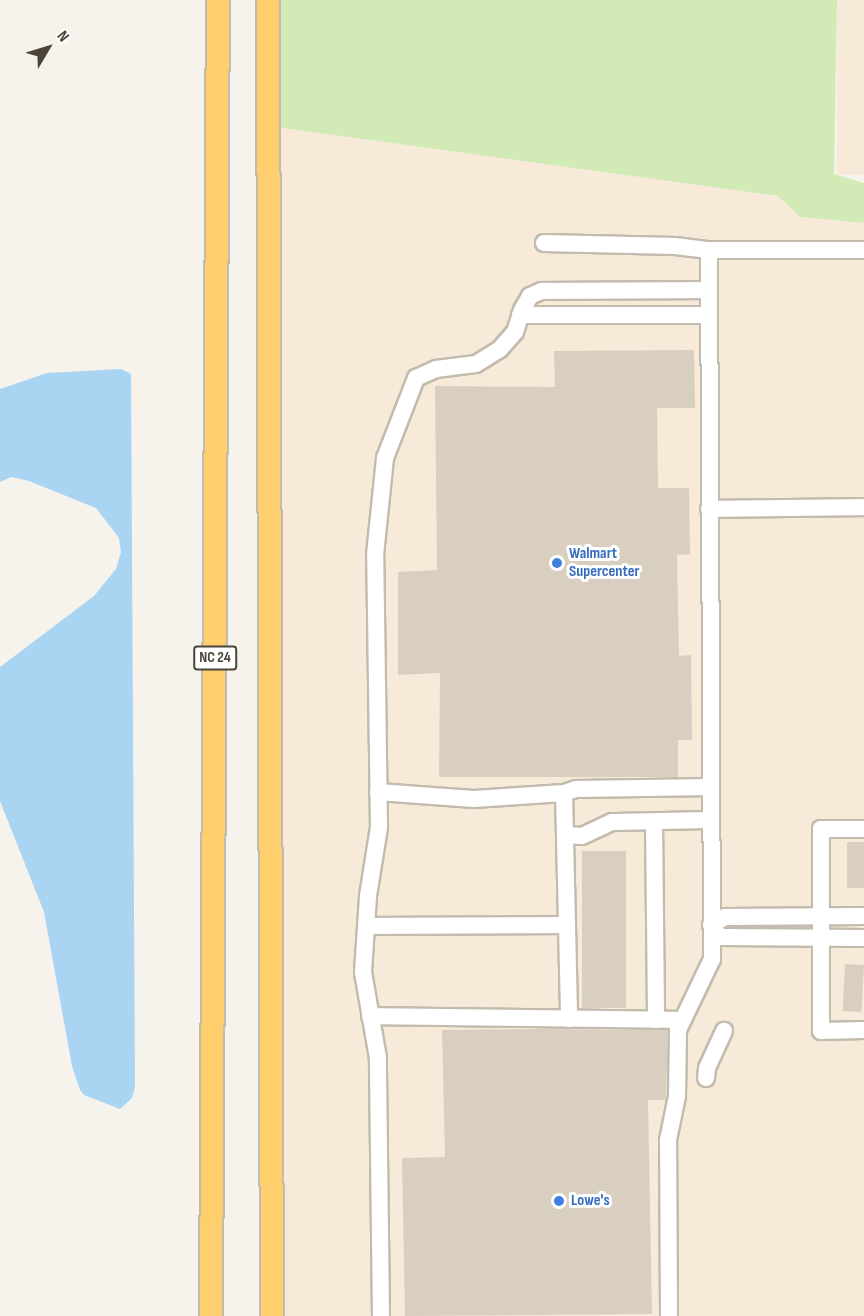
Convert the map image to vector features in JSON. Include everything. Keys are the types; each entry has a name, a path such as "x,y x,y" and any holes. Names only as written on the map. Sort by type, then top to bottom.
{"highway":[{"name":"NC 24","path":"211,1316 218,0"},
{"path":"268,0 272,1316"}],"lane":[{"path":"544,243 675,246 709,250 864,250"},
{"path":"669,1316 668,1140 676,1110 676,1044 682,1020 712,959 709,250"},
{"path":"381,1316 378,1059 363,972 366,926 379,827 375,555 385,458 416,378 436,369 476,364 500,350 515,332 520,315 530,296 542,291 709,290"},
{"path":"520,315 709,315"},
{"path":"709,509 864,507"},
{"path":"378,792 474,800 564,793 576,789 711,787"},
{"path":"564,793 568,1019"},
{"path":"565,835 582,836 612,822 711,820"},
{"path":"654,822 656,1020"},
{"path":"864,829 821,829 821,1031 864,1030"},
{"path":"711,926 725,917 864,916"},
{"path":"366,926 567,925"},
{"path":"711,926 720,937 864,938"},
{"path":"370,1016 682,1020"},
{"path":"706,1078 707,1068 724,1031"}],"shaded area":[{"path":"837,0 864,0 864,175 837,175"},
{"path":"268,126 778,196 800,217 864,223 864,1316 272,1316"}],"green space":[{"path":"268,0 837,0 834,174 864,183 864,223 800,217 778,196 268,126"}],"water":[{"path":"121,369 131,374 135,1087 132,1098 120,1109 84,1095 80,1090 72,1066 44,912 0,801 0,667 94,596 116,569 121,552 119,538 96,508 29,481 11,477 0,482 0,389 47,373"}],"building":[{"name":"Walmart Supercenter","path":"694,350 695,408 657,408 658,488 689,488 690,554 677,555 679,656 691,655 692,740 678,740 678,777 439,777 440,673 398,675 398,572 437,570 435,386 555,387 554,351"},
{"path":"847,842 864,842 864,888 847,888"},
{"path":"582,851 626,851 626,1008 582,1008"},
{"path":"845,964 864,965 862,1012 843,1011"},
{"path":"442,1030 668,1030 666,1100 648,1100 652,1314 405,1316 402,1158 445,1157"}],"place":[{"name":"Walmart Supercenter","path":"557,563"},
{"name":"Lowe's","path":"559,1201"}]}
